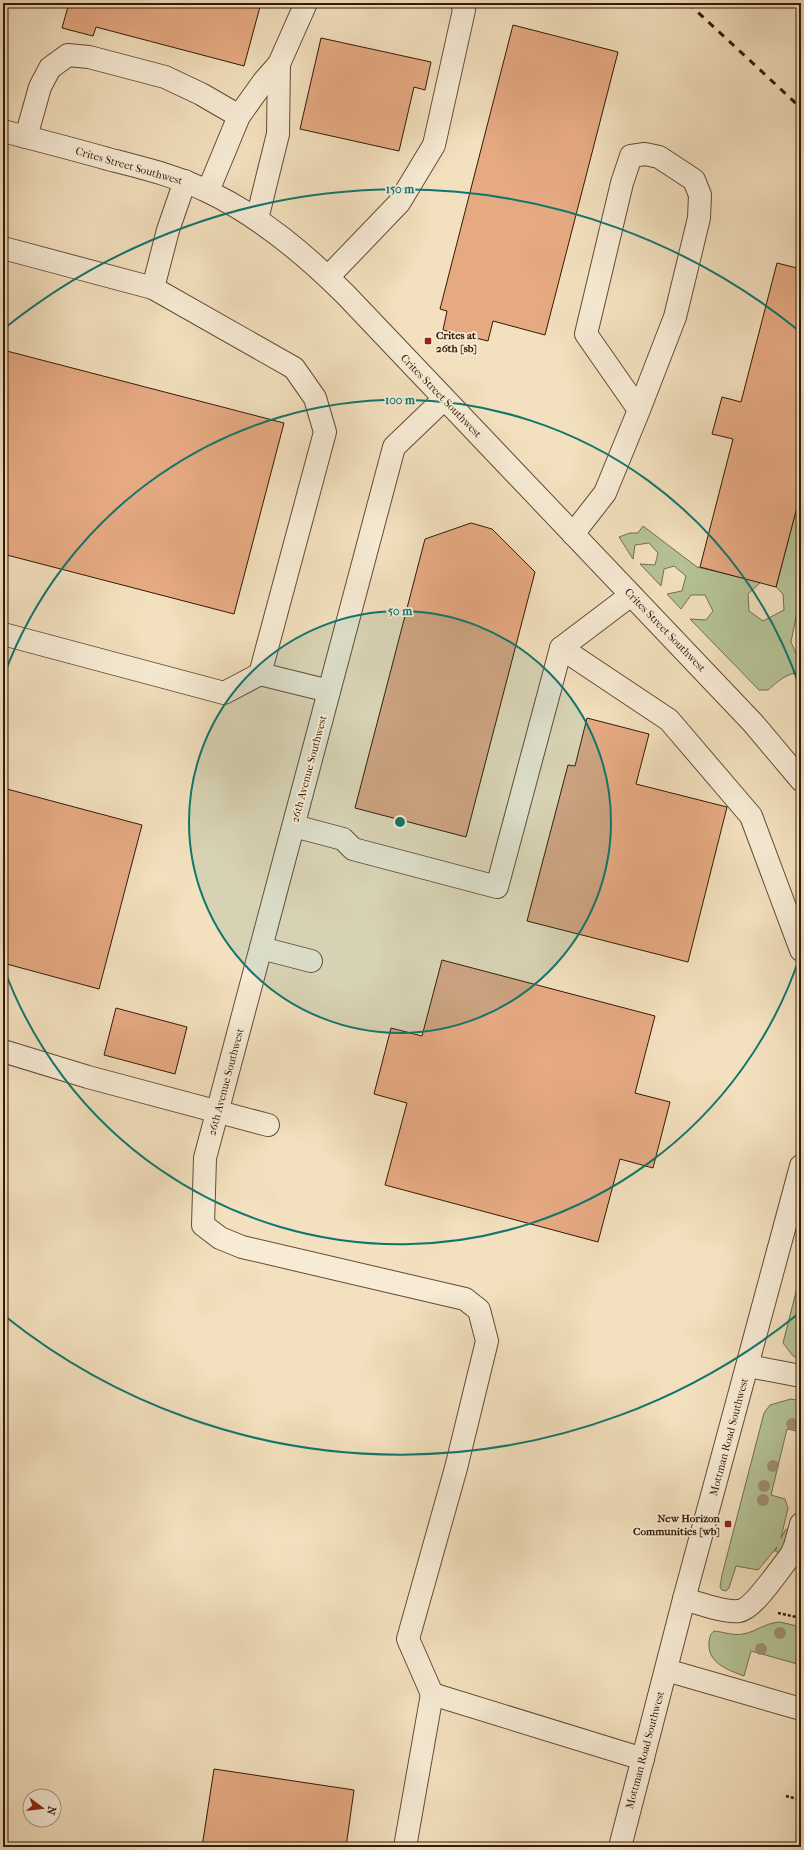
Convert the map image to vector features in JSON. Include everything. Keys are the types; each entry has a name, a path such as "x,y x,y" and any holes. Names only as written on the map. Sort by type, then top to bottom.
{"street":[{"path":"208,191 240,116 264,81 279,64 306,3"},
{"path":"328,277 400,203 434,145 464,10 462,3"},
{"path":"26,137 40,87 50,68 68,55 89,57 165,77 201,94 240,116"},
{"path":"257,219 278,134 279,64"},
{"name":"Crites Street Southwest","path":"3,131 185,181 208,191 257,219 282,238 328,277 753,723 801,780"},
{"path":"573,534 604,493 639,410 675,317 699,218 700,195 694,180 659,157 646,154 631,156 622,183 586,334 639,410"},
{"path":"153,288 168,230 185,181"},
{"path":"3,248 153,288 294,368 315,398 325,432 260,674"},
{"name":"26th Avenue Southwest","path":"432,1694 408,1639 456,1468 487,1341 479,1310 465,1299 242,1247 220,1238 203,1225 205,1158 394,447 444,399"},
{"path":"294,826 343,839 353,849 497,886 561,648 631,595"},
{"path":"3,634 224,693 260,674 329,691"},
{"path":"561,648 669,720 751,816 801,950"},
{"path":"261,948 310,961"},
{"path":"3,1051 217,1113 268,1125"},
{"name":"Mottman Road Southwest","path":"620,1847 684,1599 801,1166"},
{"path":"748,1366 801,1376"},
{"path":"684,1599 730,1611 740,1611 750,1606 791,1555 801,1524"},
{"path":"666,1670 801,1709"},
{"path":"406,1847 432,1694 642,1759"}],"path":[{"path":"773,1612 801,1618"},
{"path":"786,1796 801,1800"}],"green space":[{"path":"801,492 801,592 791,642 797,656 801,659 801,672 787,676 768,690 759,690 690,619 706,620 713,611 705,595 691,595 681,609 667,594 682,591 686,576 674,566 664,569 661,586 640,564 655,565 658,553 649,543 635,545 633,559 619,537 630,533 638,533 643,526 697,567 761,582 748,594 749,611 763,621 784,610 783,594 776,587"},
{"path":"801,1272 801,1360 793,1356 783,1343"},
{"path":"791,1399 801,1401 801,1432 787,1429 771,1495 785,1499 788,1508 781,1538 786,1529 801,1536 801,1560 800,1562 775,1551 777,1547 758,1570 736,1566 729,1588 726,1591 722,1590 720,1587 722,1575 764,1413 770,1405"},
{"path":"780,1622 801,1627 801,1665 751,1651 744,1676 720,1665 711,1655 709,1642 711,1634 714,1631 733,1634 748,1633 769,1624"}],"building":[{"path":"69,3 261,3 244,66 96,27 93,36 62,28"},
{"path":"513,25 618,52 545,335 493,321 488,341 443,330 447,311 440,309"},
{"path":"321,38 431,62 425,90 414,87 399,151 300,129"},
{"path":"777,263 801,269 801,492 776,587 700,567 733,439 712,434 722,397 741,402"},
{"path":"3,350 284,423 234,614 3,554"},
{"path":"471,523 492,529 535,572 466,837 355,808 425,539"},
{"path":"587,718 649,734 636,784 727,807 688,962 527,921 568,765 575,766"},
{"path":"3,788 142,825 99,989 3,963"},
{"path":"442,960 655,1016 635,1093 670,1102 653,1168 620,1159 598,1242 385,1185 407,1103 374,1094 391,1028 422,1036"},
{"path":"116,1008 187,1027 175,1074 104,1055"},
{"path":"214,1769 354,1790 346,1847 202,1847"},
{"path":"801,1817 801,1836 796,1835"}],"railway":[{"path":"688,3 801,108"}],"place":[{"name":"Crites at 26th [sb]","path":"428,341"},
{"name":"New Horizon Communities [wb]","path":"728,1524"}]}
